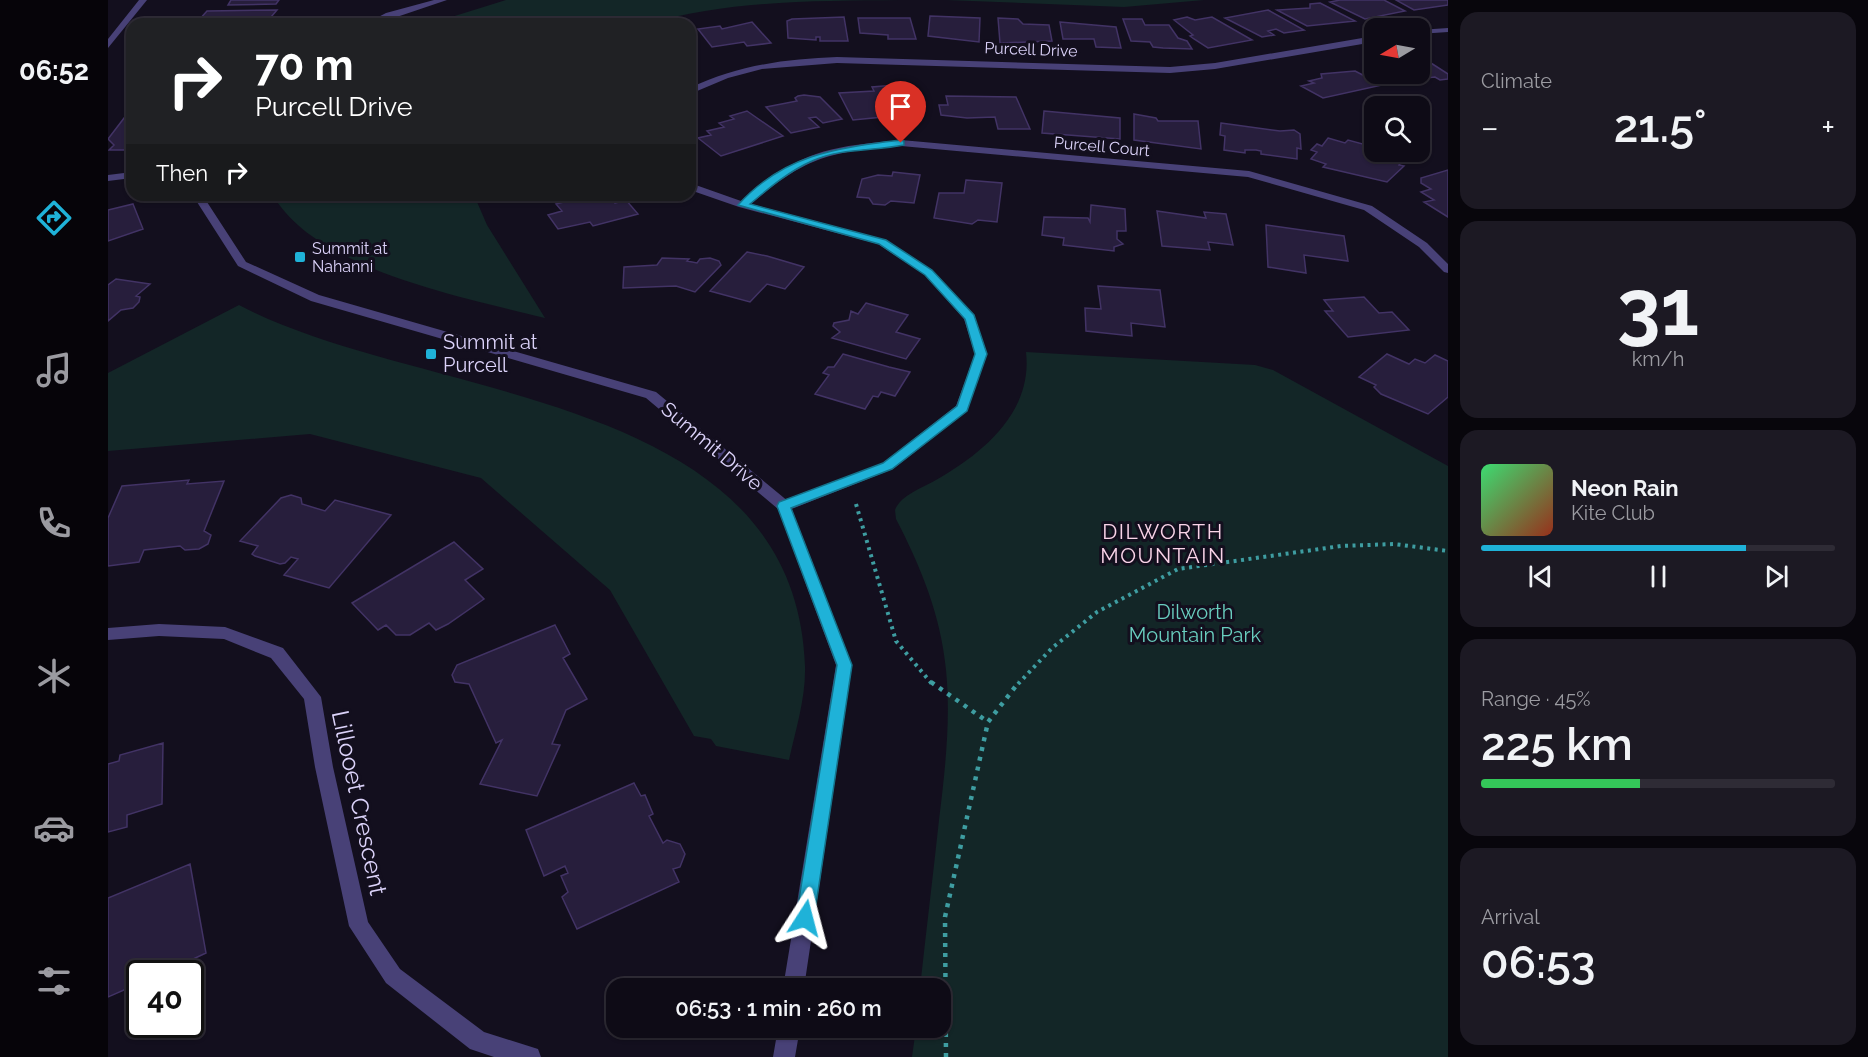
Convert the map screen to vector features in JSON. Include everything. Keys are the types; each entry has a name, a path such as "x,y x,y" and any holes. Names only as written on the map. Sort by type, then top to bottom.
{"street":[{"path":"129,18 143,0"},
{"path":"382,18 443,0"},
{"path":"108,45 126,22"},
{"path":"1430,31 1448,30"},
{"name":"Purcell Drive","path":"696,88 748,68 791,61 837,60 1170,70 1215,66 1364,41"},
{"name":"Purcell Court","path":"743,205 776,178 810,158 852,149 901,143 1249,174 1368,208 1423,245 1448,270"},
{"path":"108,178 126,176"},
{"path":"696,188 743,205 882,242 928,273 970,318 981,354 962,408 888,466 784,506"},
{"name":"Summit Drive","path":"202,201 242,264 315,298 651,395 784,506 844,665 796,978"},
{"name":"Lillooet Crescent","path":"108,634 159,630 225,633 277,653 312,697 324,767 359,926 393,976 478,1041 530,1057"},
{"path":"784,1057 787,1038"}],"path":[{"path":"849,481 896,641 935,687 988,722"},
{"path":"946,1057 945,917 988,722 1022,678 1052,648 1097,612 1179,569 1341,546 1394,544 1448,551"}],"green space":[{"path":"506,0 900,0 772,3 709,10 670,18 448,18"},
{"path":"946,0 1204,0 1124,7"},
{"path":"278,201 477,201 487,225 545,318 436,290 357,262 322,243 294,221"},
{"path":"239,305 315,337 586,418 670,455 738,506 785,575 805,666 802,701 789,760 716,746 711,739 694,736 610,590 481,478 310,434 108,451 108,373"},
{"name":"Dilworth Mountain Park","path":"1026,352 1255,365 1273,370 1448,466 1448,1057 912,1057 915,1038 951,1038 951,978 921,978 945,764 948,727 947,689 940,630 935,611 914,555 896,519 895,510 907,496 954,469 987,443 1013,412 1022,394 1026,374"}],"building":[{"path":"231,0 279,0 276,4 228,5"},
{"path":"1384,0 1405,11 1364,19 1330,2"},
{"path":"1396,0 1448,0 1448,5 1414,10"},
{"path":"1320,3 1355,21 1307,26 1277,10 1310,8 1310,4"},
{"path":"277,10 270,18 201,18 207,11"},
{"path":"1268,10 1304,30 1284,33 1276,29 1268,31 1274,35 1262,37 1225,18"},
{"path":"930,16 980,18 979,42 928,36"},
{"path":"844,17 848,41 820,41 820,37 816,37 816,40 788,38 787,21 792,19"},
{"path":"1187,17 1195,20 1212,17 1252,40 1208,48 1190,36 1193,35 1174,20"},
{"path":"858,18 910,18 916,39 888,39 888,35 860,33"},
{"path":"998,18 1018,19 1023,24 1049,25 1052,41 1000,43"},
{"path":"1123,19 1142,19 1145,25 1169,25 1178,38 1187,41 1192,49 1153,47 1150,42 1131,41"},
{"path":"752,22 771,43 747,46 744,42 712,47 698,29 720,26 722,29"},
{"path":"1060,22 1116,27 1121,48 1096,47 1094,39 1063,39"},
{"path":"1430,62 1448,74 1448,79 1440,80 1430,78"},
{"path":"1355,71 1364,76 1364,84 1382,85 1323,98 1301,86 1314,83 1309,81 1322,78 1321,74"},
{"path":"896,85 905,100 910,99 915,107 906,111 908,115 882,115 883,117 853,120 839,93 874,91 872,87"},
{"path":"804,95 820,97 842,119 823,123 816,117 809,118 819,127 791,133 766,107 797,101 795,98"},
{"path":"946,96 1016,97 1030,129 998,129 995,117 967,118 941,115 939,105 948,105"},
{"path":"747,111 783,136 721,156 698,138 711,135 707,131 724,127 719,123 734,119 730,116"},
{"path":"1044,111 1120,118 1120,139 1042,133"},
{"path":"1134,114 1156,118 1158,121 1198,121 1201,149 1134,140"},
{"path":"126,116 126,150 109,150 114,145 108,139"},
{"path":"1221,123 1280,131 1294,130 1300,134 1301,149 1297,148 1297,159 1261,154 1261,151 1256,150 1245,150 1245,153 1224,150 1225,136 1220,135"},
{"path":"1328,138 1345,143 1348,140 1364,144 1364,162 1401,162 1399,165 1404,166 1387,182 1323,167 1326,164 1311,159 1317,152 1311,150 1317,144 1322,146"},
{"path":"1448,170 1448,217 1424,202 1434,200 1421,192 1431,189 1421,183 1421,178"},
{"path":"893,172 920,175 914,203 891,201 885,205 873,204 869,198 857,197 862,179 878,175 892,176"},
{"path":"966,180 1002,183 997,222 978,220 972,224 934,218 939,193 964,193"},
{"path":"568,201 614,201 615,203 627,201 638,214 593,226 590,222 558,229 548,215 562,211 556,204"},
{"path":"133,204 143,229 108,241 108,210"},
{"path":"1091,205 1125,209 1126,231 1117,231 1117,239 1123,244 1114,247 1114,251 1063,245 1064,238 1042,235 1044,217 1088,218 1090,222"},
{"path":"1157,211 1206,218 1204,212 1226,214 1233,245 1208,242 1210,250 1162,246"},
{"path":"1266,225 1344,236 1348,261 1304,255 1306,273 1268,267"},
{"path":"747,252 804,267 785,289 767,284 750,302 710,291"},
{"path":"662,258 689,259 687,261 697,263 700,259 710,258 719,261 721,265 695,292 676,286 623,288 624,267 657,265"},
{"path":"116,279 150,284 136,296 140,297 139,302 133,308 121,310 108,321 108,285"},
{"path":"1098,286 1160,290 1165,327 1131,323 1132,336 1086,331 1085,308 1101,309"},
{"path":"1364,297 1379,313 1392,312 1409,330 1348,337 1325,311 1333,311 1324,300"},
{"path":"866,303 908,315 896,332 920,339 906,359 832,338 840,332 833,326 834,323 849,320 851,311 858,314"},
{"path":"843,354 910,372 895,396 881,392 878,397 873,396 865,409 815,394 829,375 823,373 828,367 834,367"},
{"path":"1387,354 1409,364 1415,359 1425,363 1435,355 1448,361 1448,397 1428,414 1381,394 1374,387 1376,385 1359,377"},
{"path":"189,480 187,484 224,481 204,531 211,535 208,544 199,549 185,550 180,546 144,550 139,562 108,566 108,518 122,486"},
{"path":"291,495 301,498 302,504 325,511 335,500 391,515 329,588 284,575 298,559 291,557 285,563 280,564 255,556 252,554 258,546 240,541 281,498"},
{"path":"454,542 483,569 465,580 484,599 448,624 436,630 429,623 410,635 396,635 386,625 378,630 352,603"},
{"path":"555,625 570,654 563,658 587,699 566,710 552,744 560,745 537,796 480,784 502,740 496,743 469,684 455,682 452,675 457,665"},
{"path":"163,743 162,804 127,815 127,827 108,832 108,764 119,761 120,755"},
{"path":"634,783 641,796 645,795 653,814 649,816 663,843 667,840 680,844 685,854 680,867 673,869 679,882 577,929 562,897 568,892 561,876 568,873 565,866 544,876 526,830"},
{"path":"190,864 206,953 191,960 126,960 126,989 108,997 108,898"}],"place":[{"name":"Summit at Nahanni","path":"300,257"},
{"name":"Summit at Purcell","path":"431,354"}],"district":[{"name":"DILWORTH MOUNTAIN","path":"1163,544"}],"route":[{"path":"805,918 844,665 784,506 888,466 962,408 981,354 970,318 928,273 882,242 743,205 776,178 810,158 852,149 901,143"}]}
